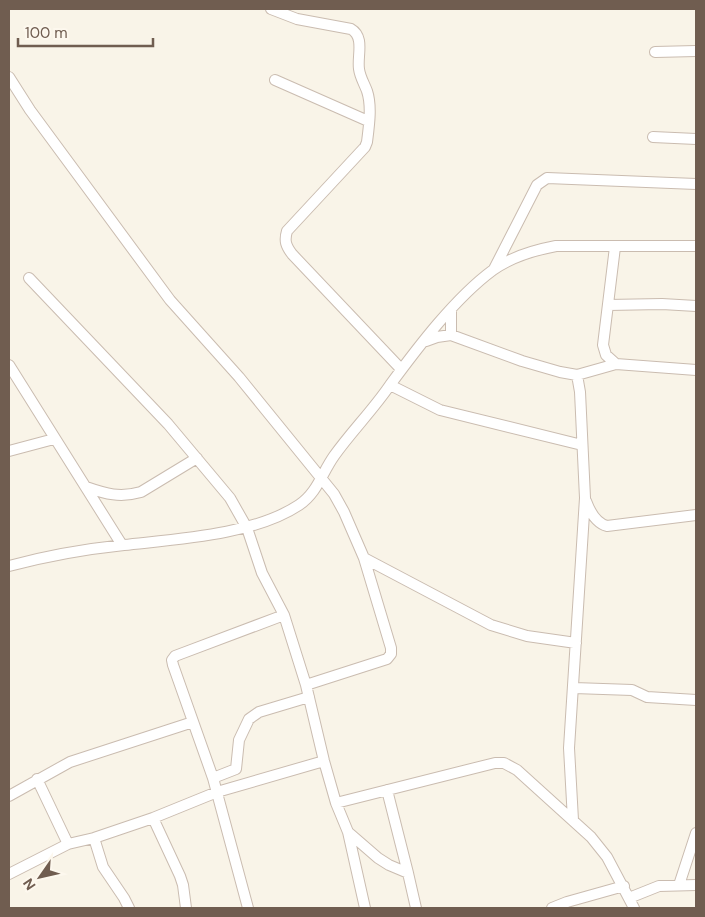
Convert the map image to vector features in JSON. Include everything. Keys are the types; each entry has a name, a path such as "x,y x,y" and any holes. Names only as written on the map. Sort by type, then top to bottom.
{"street":[{"path":"271,9 297,19 355,32 359,40 359,69 367,92 369,106 368,135 365,147 287,231 285,241 292,254 401,369"},
{"path":"655,52 696,51"},
{"path":"9,77 30,110 170,300 239,377 334,494 344,512 364,558 391,648 390,657 306,685"},
{"path":"275,80 368,121"},
{"path":"653,137 696,139"},
{"path":"494,269 537,185 543,179 696,184"},
{"path":"9,566 122,545 173,540 247,528 289,511 310,496 333,458 401,369 450,310 494,269 536,250 556,246 696,246"},
{"path":"615,247 603,345 606,355 616,364"},
{"path":"29,278 197,458 230,498 247,528 262,572 284,614 306,685 336,802 348,832 365,908"},
{"path":"608,305 662,304 696,306"},
{"path":"450,310 451,335"},
{"path":"424,342 437,337 451,335 522,362 577,375 616,364 696,370"},
{"path":"9,365 122,545"},
{"path":"573,820 569,748 585,498 580,392 577,375"},
{"path":"390,385 440,410 582,445"},
{"path":"9,451 54,439"},
{"path":"86,487 110,495 131,495 141,492 197,458"},
{"path":"585,498 593,516 607,526 696,515"},
{"path":"683,516 696,522"},
{"path":"364,558 491,624 527,636 576,643"},
{"path":"248,908 213,778 172,660 175,656 284,614"},
{"path":"574,688 632,690 647,696 696,700"},
{"path":"213,778 236,769 240,740 246,724 254,715 309,698"},
{"path":"9,796 70,762 194,722"},
{"path":"9,874 68,844 94,838 153,818 217,792 324,761"},
{"path":"336,802 495,763 504,763 517,770 591,837 607,857 634,908"},
{"path":"37,779 68,844"},
{"path":"387,790 416,908"},
{"path":"153,818 183,885 186,908"},
{"path":"348,832 378,858 408,873"},
{"path":"679,885 696,833"},
{"path":"94,838 103,867 129,908"},
{"path":"629,898 659,886 696,885"},
{"path":"552,908 569,905 624,886"}]}
